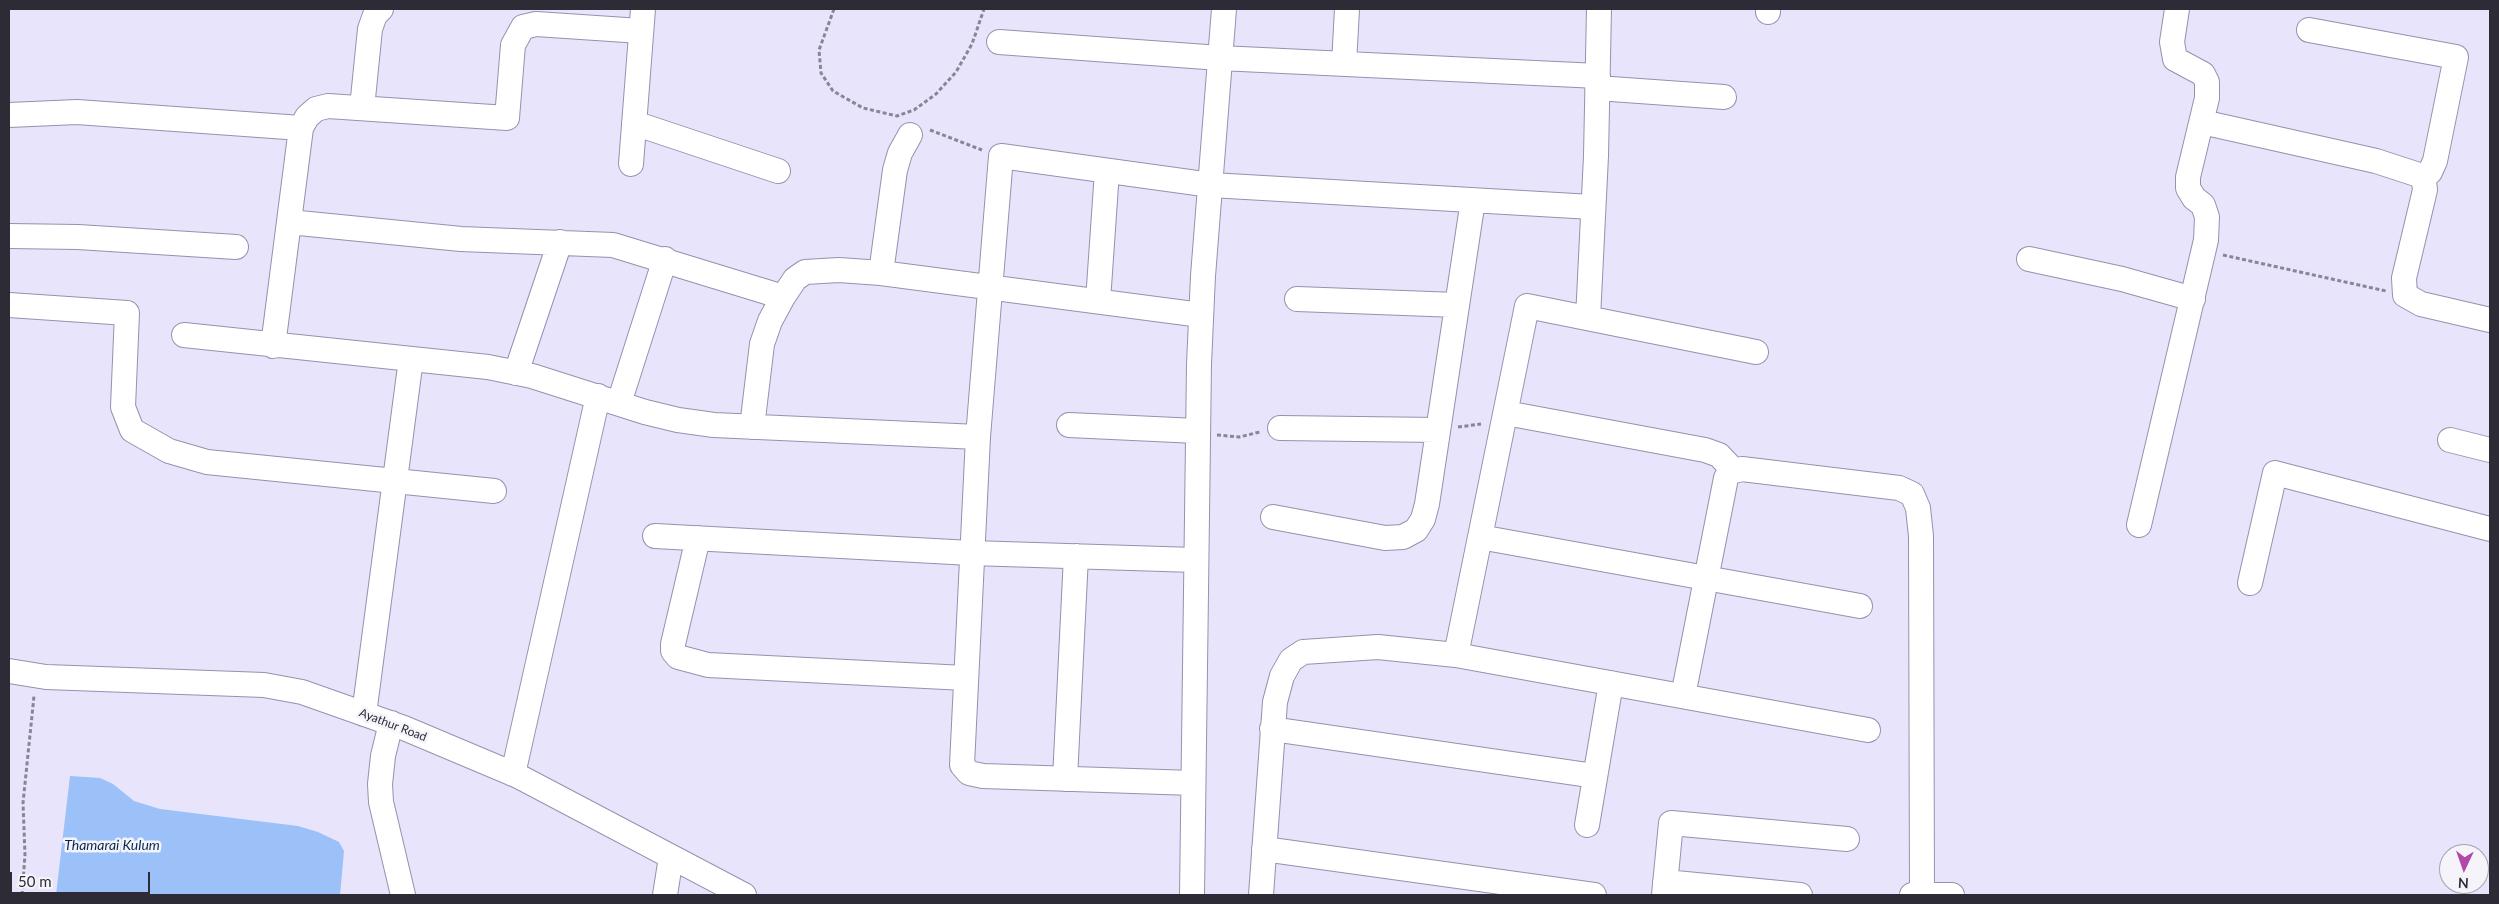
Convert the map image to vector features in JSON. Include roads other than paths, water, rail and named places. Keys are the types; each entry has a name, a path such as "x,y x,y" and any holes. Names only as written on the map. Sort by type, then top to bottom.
{"street":[{"path":"1192,895 1197,431 1202,315 1224,9"},
{"path":"1344,64 1347,9"},
{"path":"1588,318 1599,9"},
{"path":"2139,525 2203,250 2207,217 2203,205 2194,198 2188,188 2188,177 2207,98 2207,82 2203,74 2175,59 2172,51 2177,9"},
{"path":"362,108 371,11"},
{"path":"274,346 301,128 307,117 316,109 328,106 507,118 513,45 525,18 536,24 642,20 631,164"},
{"path":"2309,30 2456,57 2435,160 2430,172 2422,179"},
{"path":"999,42 1597,82 1724,97"},
{"path":"9,115 77,112 301,128"},
{"path":"2202,122 2376,161 2419,175 2425,190 2404,278 2405,295 2421,304 2490,320"},
{"path":"634,123 778,171"},
{"path":"881,273 894,170 913,124"},
{"path":"1193,783 983,776 969,773 962,765 961,752 978,437 1001,156 1211,185 1592,207"},
{"path":"1098,302 1107,171"},
{"path":"1274,517 1385,538 1403,537 1416,530 1423,519 1427,504 1473,200"},
{"path":"289,222 461,239 613,245 665,259 783,297"},
{"path":"9,236 78,237 236,247"},
{"path":"516,373 560,242"},
{"path":"513,774 608,400 665,259"},
{"path":"2029,259 2122,279 2192,299"},
{"path":"752,427 762,344 770,321 783,297 795,279 805,272 839,270 881,273 1202,315"},
{"path":"1297,299 1457,305"},
{"path":"9,305 127,312 123,407 132,430 169,451 207,462 494,491"},
{"path":"1456,655 1528,306 1756,352"},
{"path":"184,335 274,346 488,367 516,373 678,420 752,427 978,437"},
{"path":"364,714 411,359"},
{"path":"1504,420 1705,450 1719,454 1734,471"},
{"path":"1069,425 1197,431"},
{"path":"1280,428 1438,430"},
{"path":"2450,440 2490,450"},
{"path":"1682,696 1726,478 1730,472 1742,469 1899,488 1912,494 1918,508 1921,536 1924,791 1922,895"},
{"path":"2250,583 2276,472 2490,528"},
{"path":"655,536 971,553 1195,560"},
{"path":"1480,536 1860,606"},
{"path":"698,538 673,644 673,651 678,658 708,665 965,678"},
{"path":"1065,779 1076,556"},
{"path":"1261,895 1275,702 1282,676 1291,660 1303,652 1378,647 1456,655 1868,730"},
{"name":"Ayathur Road","path":"9,671 37,676 264,685 302,692 391,723 513,774 744,895"},
{"path":"1587,825 1611,683"},
{"path":"391,723 383,756 380,784 381,802 403,895"},
{"path":"1272,729 1596,776"},
{"path":"1800,895 1664,889 1671,823 1847,839"},
{"path":"1264,849 1594,895"},
{"path":"665,895 672,857"},
{"path":"1912,895 1952,895"}],"water":[{"name":"Thamarai Kulum","path":"70,776 100,778 113,784 134,801 160,809 298,826 318,832 339,842 344,851 340,895 56,895"}]}
